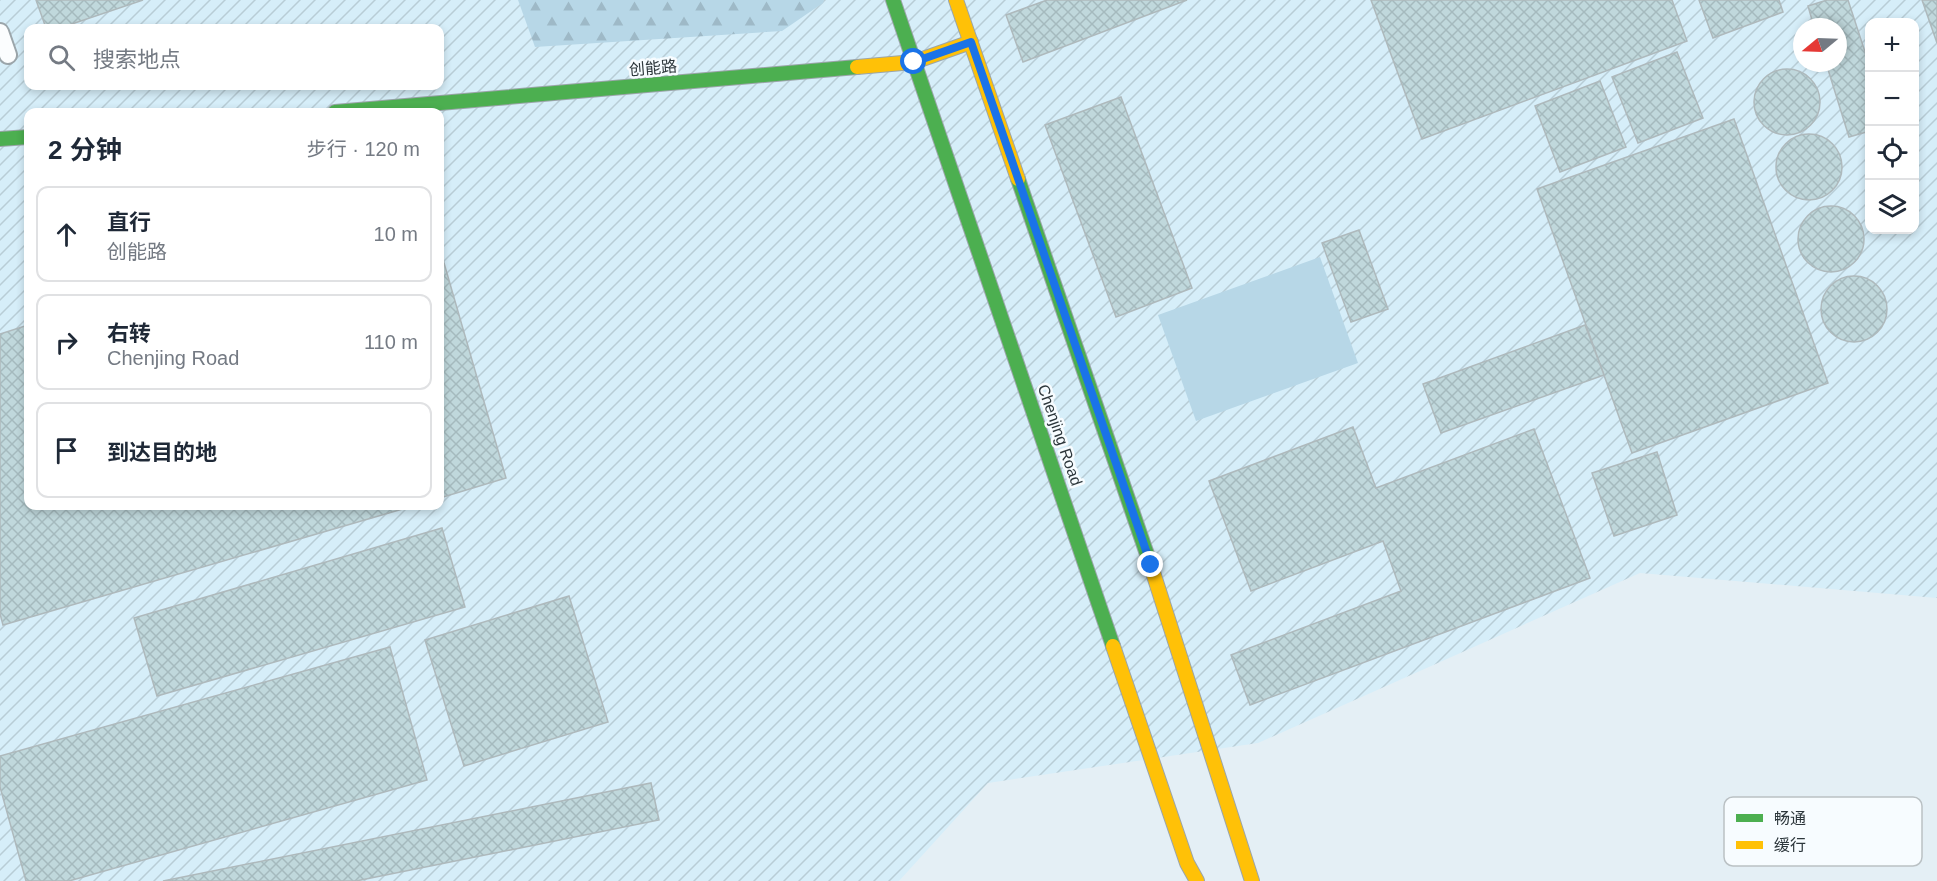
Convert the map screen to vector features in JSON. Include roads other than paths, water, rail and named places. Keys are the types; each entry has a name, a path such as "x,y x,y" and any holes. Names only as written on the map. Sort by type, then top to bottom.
{"street":[{"name":"Chenjing Road","path":"892,0 1187,863 1197,881"},
{"path":"956,0 1151,565 1252,881"},
{"name":"创能路","path":"380,108 914,62 971,42"},
{"path":"0,139 24,137"}],"lane":[{"path":"0,32 8,55"}]}
